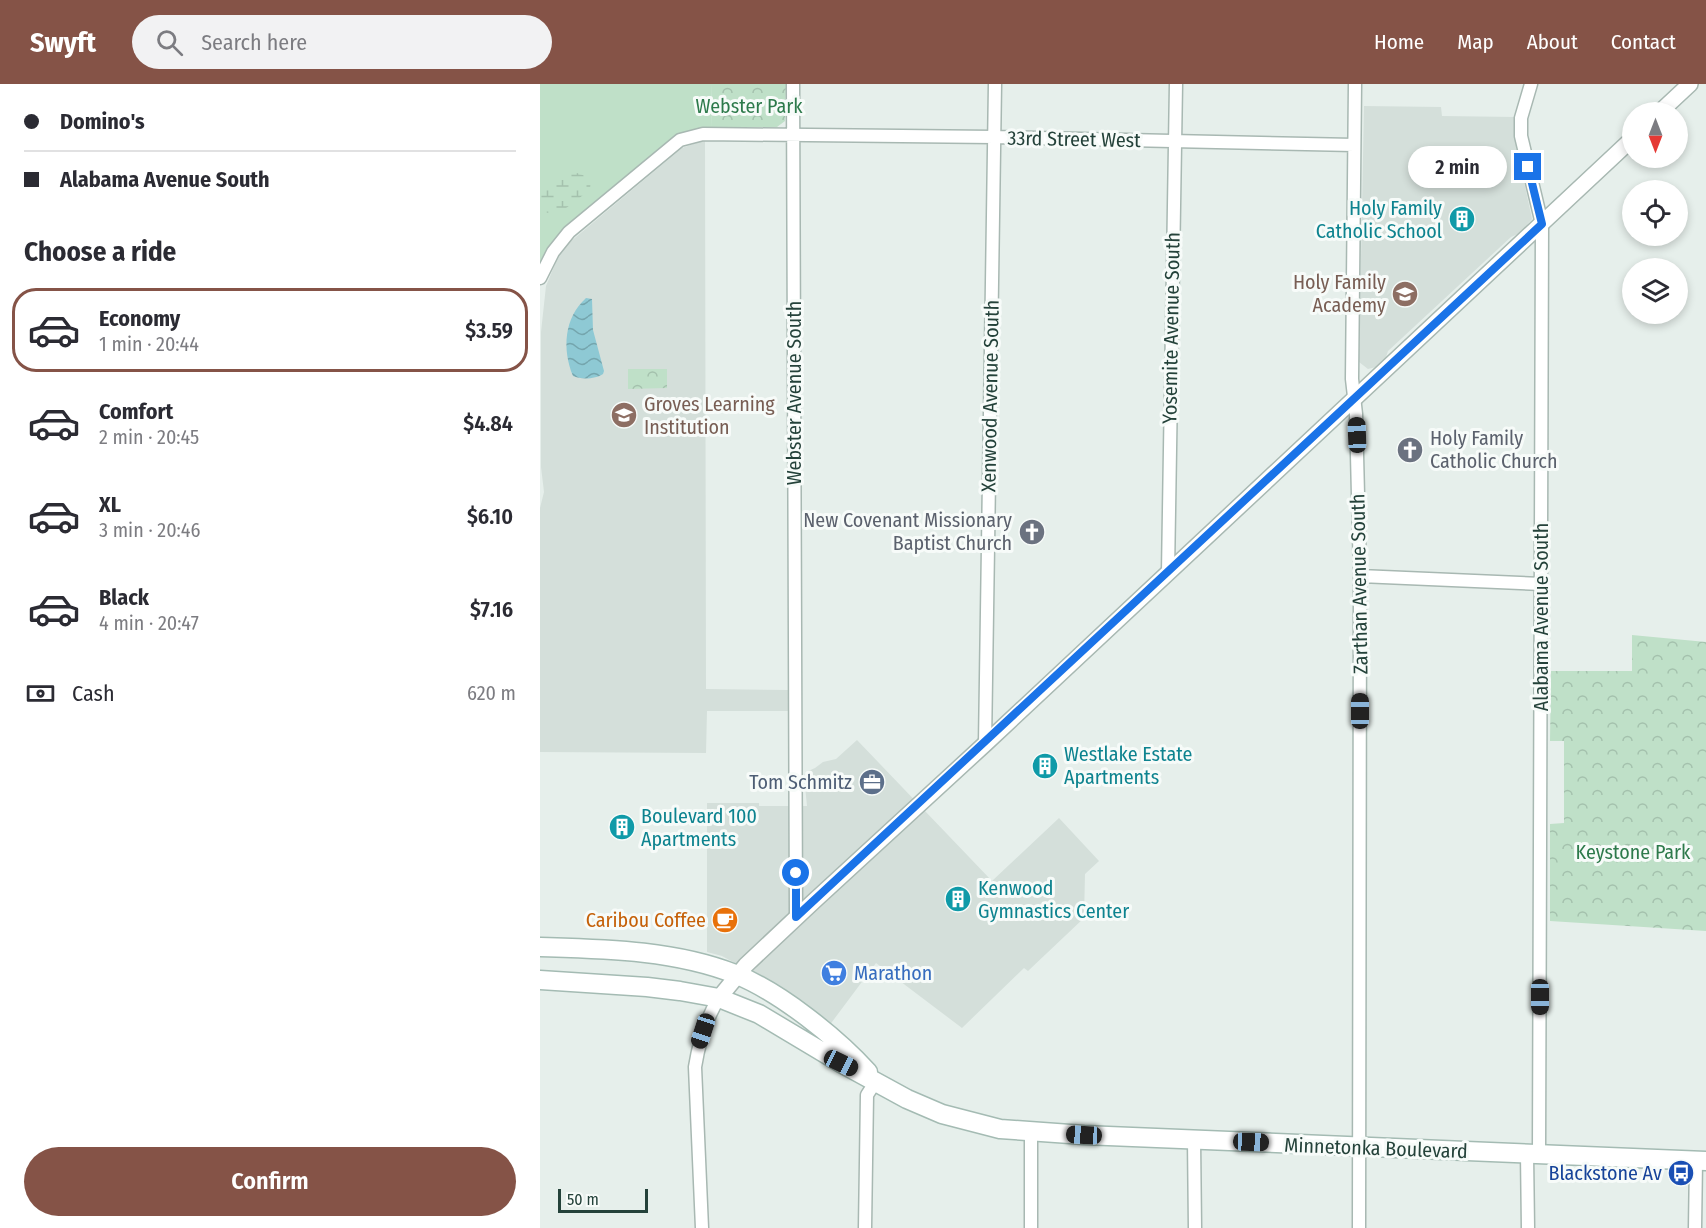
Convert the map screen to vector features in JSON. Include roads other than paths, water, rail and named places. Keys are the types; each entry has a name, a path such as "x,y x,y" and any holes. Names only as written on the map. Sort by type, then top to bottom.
{"main road":[{"name":"Minnetonka Boulevard","path":"540,947 649,954 694,962 737,975 762,987 808,1018 853,1055 876,1081"},
{"name":"Minnetonka Boulevard","path":"540,980 658,988 719,998 759,1014 841,1063 915,1103 949,1117 1000,1129 1031,1133 1701,1161"}],"street":[{"name":"Webster Avenue South","path":"793,84 796,917"},
{"name":"Xenwood Avenue South","path":"985,744 995,84"},
{"name":"Yosemite Avenue South","path":"1168,572 1176,84"},
{"name":"Zarthan Avenue South","path":"1355,84 1352,379 1360,576 1359,1228"},
{"name":"Alabama Avenue South","path":"1528,1228 1533,1154 1541,584 1542,224 1521,136 1521,118 1532,84"},
{"path":"1671,102 1690,84"},
{"name":"33rd Street West","path":"540,278 553,252 569,232 680,140 703,134 994,137 1354,145"},
{"path":"702,1228 695,1067 698,1046 708,1016 737,975 796,917 985,744 1622,148"},
{"path":"1360,576 1541,584"},
{"path":"865,1228 867,1095 876,1081"},
{"path":"1030,1228 1031,1133"},
{"path":"1194,1140 1195,1228"},
{"path":"1695,1228 1701,1161"}],"water":[{"path":"586,298 592,299 593,330 604,371 600,376 593,378 573,376 566,345 569,324"}],"place":[{"name":"Holy Family Catholic School","path":"1462,219"},
{"name":"Holy Family Academy","path":"1405,294"},
{"name":"Groves Learning Institution","path":"624,415"},
{"name":"Holy Family Catholic Church","path":"1410,450"},
{"name":"New Covenant Missionary Baptist Church","path":"1032,532"},
{"name":"Westlake Estate Apartments","path":"1045,766"},
{"name":"Tom Schmitz","path":"872,782"},
{"name":"Boulevard 100 Apartments","path":"622,827"},
{"name":"Kenwood Gymnastics Center","path":"958,899"},
{"name":"Caribou Coffee","path":"725,920"},
{"name":"Marathon","path":"834,973"},
{"name":"Blackstone Av","path":"1681,1173"}],"park label":[{"name":"Webster Park","path":"749,106"},
{"name":"Keystone Park","path":"1633,852"}]}
